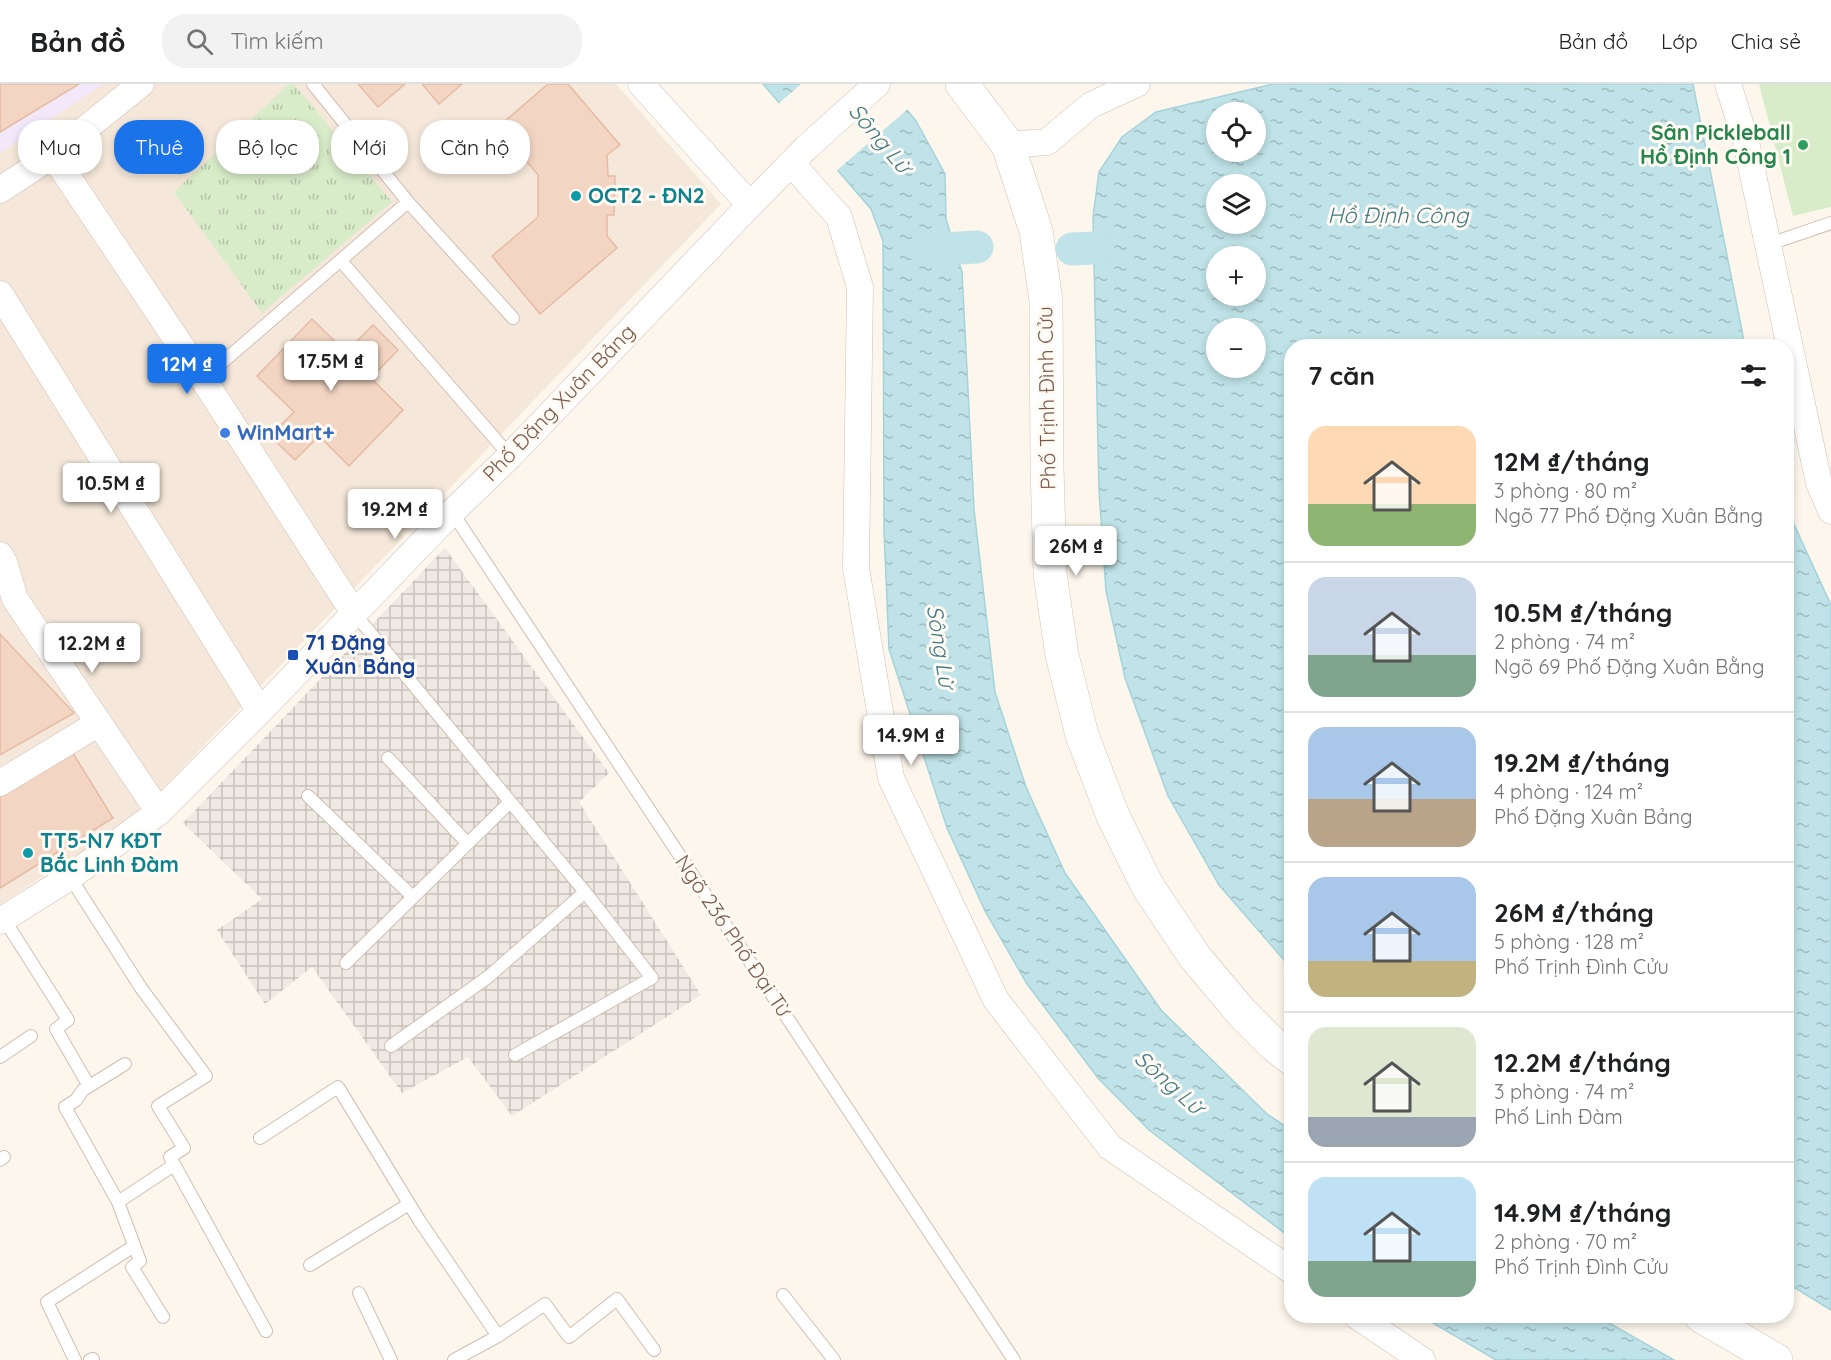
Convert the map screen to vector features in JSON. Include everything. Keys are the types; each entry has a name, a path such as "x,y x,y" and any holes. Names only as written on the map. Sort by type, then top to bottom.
{"main road":[{"name":"Phố Trịnh Đình Cửu","path":"962,84 1008,145 1036,231 1046,301 1050,574 1062,654 1082,735 1113,816 1148,887 1195,957 1242,1013 1284,1053"},
{"path":"1713,1323 1776,1360"}],"street":[{"path":"96,120 141,84"},
{"path":"641,84 750,205"},
{"name":"Phố Đặng Xuân Bảng","path":"2,920 70,877 159,812 452,512 510,456 750,205 877,84"},
{"path":"1008,145 1047,142 1091,105 1137,84"},
{"path":"1728,84 1746,142 1788,339"},
{"path":"799,156 839,217 860,287 856,568 891,778 996,1000 1110,1147 1284,1265"},
{"path":"0,190 24,174"},
{"path":"66,174 354,614"},
{"path":"0,294 260,711"},
{"path":"1794,369 1819,483 1831,512"},
{"path":"0,555 4,562 5,600 99,723 159,812"},
{"path":"0,783 99,723"},
{"path":"1367,1323 1422,1360"}],"lane":[{"path":"313,84 408,202 513,318"},
{"path":"202,379 408,202"},
{"path":"1767,245 1831,223"},
{"path":"341,261 510,456"},
{"name":"Ngõ 236 Phố Đại Từ","path":"452,512 1014,1360"},
{"path":"354,614 585,892 652,978 515,1055"},
{"path":"388,759 467,843"},
{"path":"308,796 413,897"},
{"path":"346,963 510,802"},
{"path":"70,877 141,988 206,1076 158,1106 183,1148 170,1157 266,1331"},
{"path":"391,1046 488,977 585,892"},
{"path":"2,920 68,1020 56,1029 89,1086"},
{"path":"0,1057 31,1036"},
{"path":"125,1064 83,1090 76,1100 65,1107 118,1202 140,1261 132,1267 164,1317"},
{"path":"260,1138 338,1087 410,1204 498,1336"},
{"path":"118,1202 174,1165"},
{"path":"310,1265 410,1204"},
{"path":"75,1360 47,1302 134,1246"},
{"path":"359,1293 391,1360"},
{"path":"783,1294 834,1360"},
{"path":"454,1360 498,1336 545,1304 569,1337 617,1299 654,1350"}],"shaded area":[{"path":"0,84 616,84 721,204 136,817 0,904"},
{"path":"0,84 103,84 49,120 18,120 18,141 0,153"},
{"path":"445,548 609,773 579,802 701,995 512,1116 468,1057 402,1093 312,967 265,1004 217,930 262,899 183,823"}],"green space":[{"path":"289,84 294,84 331,129 331,174 369,174 392,202 262,313 174,192 193,174 204,174 204,164 216,153 216,174 319,174 319,120 251,120"},
{"name":"Sân Pickleball Hồ Định Công 1","path":"1759,84 1831,84 1831,207 1793,216"}],"water":[{"name":"Sông Lừ","path":"763,84 886,84 916,121 945,174 946,219 962,272 974,509 995,692 1026,787 1065,873 1161,1010 1267,1114 1284,1125 1284,1233 1149,1130 1098,1078 1027,984 985,911 947,828 889,649 884,531 883,241 871,209"},
{"name":"Hồ Định Công","path":"1273,84 1693,84 1744,339 1284,339 1284,960 1219,885 1168,796 1125,678 1106,591 1099,491 1093,217 1099,172 1122,137 1156,112"},
{"path":"1794,524 1831,605 1831,1310 1794,1287"},
{"path":"1433,1323 1609,1323 1674,1360 1496,1360"}],"pier":[{"path":"801,84 890,84 909,108 835,172 777,105"}],"building":[{"path":"0,84 79,84 18,120 0,132"},
{"path":"358,84 405,84 378,107"},
{"path":"422,84 462,84 439,104"},
{"name":"OCT2 - ĐN2","path":"548,84 568,84 620,145 607,155 608,176 615,176 614,215 607,215 607,236 617,248 540,314 492,256 538,217 538,175 530,165 530,120 506,120"},
{"path":"312,319 346,352 373,325 398,350 371,378 403,410 349,466 319,436 295,460 270,436 294,412 257,376"},
{"path":"0,634 74,713 0,755"},
{"name":"TT5-N7 KĐT Bắc Linh Đàm","path":"71,750 113,818 0,888 0,794"}],"waterway":[{"path":"925,250 977,247"},
{"path":"1072,249 1094,248"}],"place":[{"name":"Sân Pickleball Hồ Định Công 1","path":"1803,145"},
{"name":"OCT2 - ĐN2","path":"576,196"},
{"name":"WinMart+","path":"225,433"},
{"name":"71 Đặng Xuân Bảng","path":"293,655"},
{"name":"TT5-N7 KĐT Bắc Linh Đàm","path":"28,853"}]}
